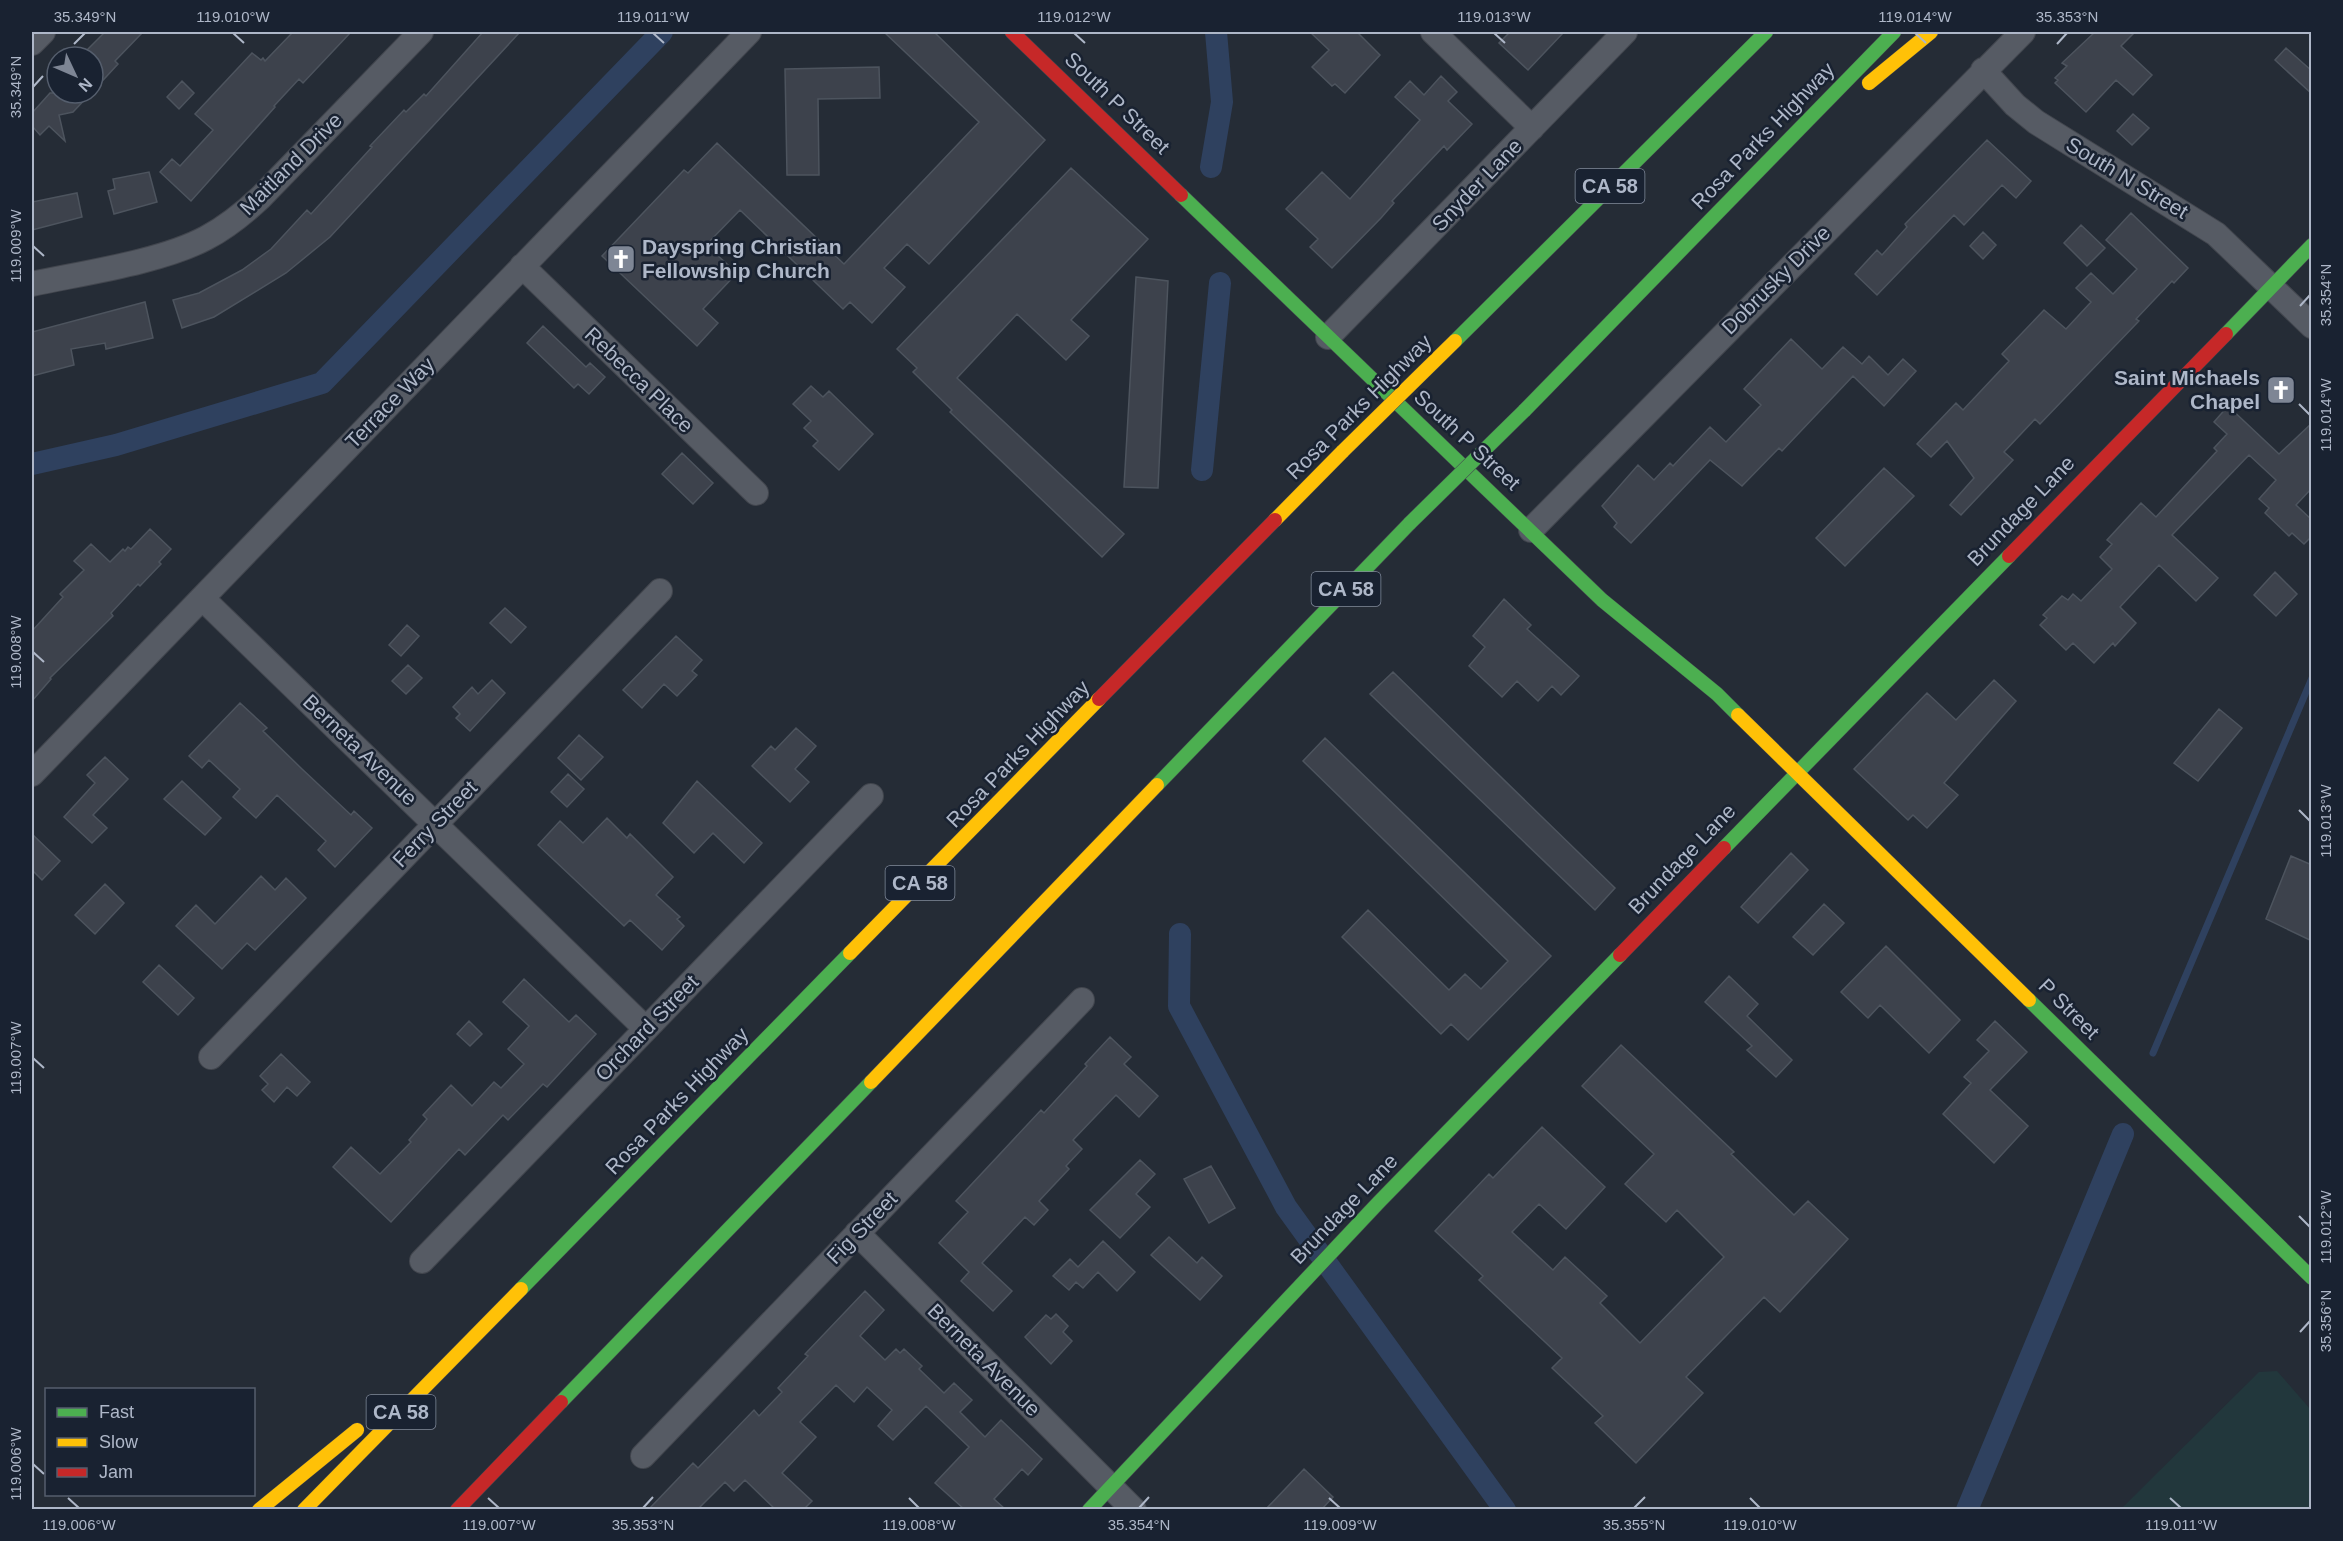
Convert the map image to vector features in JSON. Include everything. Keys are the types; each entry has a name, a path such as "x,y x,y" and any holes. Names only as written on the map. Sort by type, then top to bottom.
{"main road":[{"name":"South P Street","path":"1012,32 1602,600 1717,694 1796,771"},
{"name":"Rosa Parks Highway","path":"304,1509 1343,451 1766,32"},
{"name":"Rosa Parks Highway","path":"457,1509 1410,523 1524,411 1894,32"},
{"path":"1768,162 1931,32"},
{"name":"Brundage Lane","path":"1089,1509 1342,1240 1796,771 2312,245"},
{"name":"P Street","path":"1796,771 2312,1278"},
{"path":"388,1404 497,1314"},
{"path":"471,1509 564,1399"},
{"path":"260,1509 369,1419"}],"street":[{"path":"32,43 43,32"},
{"name":"Maitland Drive","path":"32,284 174,252 205,239 233,222 261,197 421,32"},
{"name":"Terrace Way","path":"32,774 748,32"},
{"path":"1433,32 1532,128"},
{"name":"Snyder Lane","path":"1328,338 1625,32"},
{"name":"Dobrusky Drive","path":"1531,530 2023,32"},
{"name":"South N Street","path":"1983,70 2015,105 2036,122 2216,234 2312,326"},
{"name":"Rebecca Place","path":"522,266 756,493"},
{"name":"Ferry Street","path":"211,1057 660,591"},
{"name":"Berneta Avenue","path":"202,598 646,1029"},
{"name":"Orchard Street","path":"422,1261 871,796"},
{"name":"Fig Street","path":"643,1456 1082,1000"},
{"name":"Berneta Avenue","path":"857,1233 1134,1509"}],"green space":[{"path":"2277,1371 2311,1410 2311,1509 2121,1509 2259,1372"}],"building":[{"path":"105,32 143,32 115,61 118,64 105,78 105,45 92,45"},
{"path":"293,32 351,32 303,83 299,79 191,201 160,172 172,159 180,166 213,130 195,114 252,53 265,61"},
{"path":"483,32 520,32 330,237 286,273 214,317 182,328 173,300 199,293 242,270 271,249 307,210 311,214 404,110 406,112 424,94 426,96"},
{"path":"884,32 934,32 1045,140 929,264 907,244 884,268 905,287 872,323 850,302 843,309 740,210 706,245 737,273 703,309 718,323 697,346 602,256 684,170 688,173 717,143 844,264 979,122"},
{"path":"1310,32 1357,32 1380,55 1345,93 1335,84 1332,86 1312,67 1329,50"},
{"path":"1510,32 1564,32 1528,70 1499,43"},
{"path":"2095,32 2135,32 2121,46 2152,75 2133,95 2116,80 2086,112 2055,83 2058,80 2055,78 2067,66 2062,63"},
{"path":"2286,48 2312,71 2312,94 2275,60"},
{"path":"879,67 880,98 818,99 819,175 787,175 785,69"},
{"path":"1441,76 1457,92 1448,101 1472,124 1447,150 1444,146 1392,201 1394,203 1381,218 1332,268 1310,247 1318,239 1286,209 1322,172 1350,199 1420,120 1395,97 1410,81 1424,95"},
{"path":"182,81 194,93 179,109 167,97"},
{"path":"45,99 45,105 80,105 73,112 59,115 65,141 49,126 40,135 32,126 32,113"},
{"path":"2133,114 2149,128 2132,145 2117,131"},
{"path":"1987,140 2031,181 2016,198 2002,185 1964,225 1954,215 1877,295 1855,274 1877,250 1882,255 1907,227 1905,224"},
{"path":"1071,168 1148,239 1071,320 1089,336 1066,360 1017,314 957,378 1124,534 1102,557 950,412 952,410 913,372 917,368 897,349"},
{"path":"149,172 157,202 114,214 108,191 115,189 113,179"},
{"path":"77,193 82,217 32,230 32,202"},
{"path":"2131,213 2188,268 2174,283 2172,281 2136,319 2139,321 2040,424 2035,419 2004,452 2013,460 1961,515 1950,505 1974,478 1947,441 1931,457 1917,444 1956,403 1963,410 2009,361 2002,354 2044,310 2066,329 2091,302 2076,288 2091,273 2113,294 2137,269 2106,240"},
{"path":"2081,225 2105,248 2087,266 2064,243"},
{"path":"1983,232 1996,245 1983,259 1970,246"},
{"path":"1136,277 1168,281 1158,488 1124,487"},
{"path":"145,302 153,338 106,349 105,343 71,349 74,365 32,376 32,332"},
{"path":"543,326 586,367 590,363 605,377 589,394 578,384 574,388 527,343"},
{"path":"1791,339 1822,369 1843,347 1862,364 1869,356 1888,375 1903,359 1916,371 1884,406 1853,376 1782,451 1779,448 1742,486 1710,460 1631,543 1614,527 1617,523 1602,506 1638,465 1654,480 1670,463 1673,466 1710,427 1726,442 1761,405 1744,389"},
{"path":"811,386 823,397 829,391 873,434 839,470 813,446 818,441 804,428 811,421 793,404"},
{"path":"2228,406 2279,454 2312,423 2312,488 2296,505 2312,520 2312,536 2304,544 2292,533 2289,536 2265,513 2269,508 2259,499 2276,480 2249,455 2172,535 2218,578 2196,601 2159,565 2120,607 2136,623 2115,646 2113,643 2094,663 2073,643 2066,650 2040,625 2047,618 2043,615 2062,596 2068,600 2073,594 2081,601 2112,569 2100,557 2112,544 2107,540 2141,503 2156,517 2217,451 2214,448 2227,434 2214,422"},
{"path":"682,453 713,483 693,504 662,474"},
{"path":"1884,468 1914,496 1845,566 1816,538"},
{"path":"150,529 171,549 159,562 161,564 140,586 138,584 111,613 113,616 50,678 32,701 32,631 63,597 60,594 84,570 74,561 91,544 110,562 123,549 125,551 128,547 131,549"},
{"path":"2275,572 2297,594 2276,616 2254,595"},
{"path":"1504,599 1531,625 1527,629 1579,676 1561,695 1552,686 1538,701 1517,681 1502,697 1469,666 1485,647 1473,636"},
{"path":"505,608 526,627 511,643 490,623"},
{"path":"407,625 419,636 401,656 389,645"},
{"path":"676,636 702,660 692,671 697,675 677,696 664,684 642,708 623,690"},
{"path":"408,665 422,678 406,694 392,681"},
{"path":"1393,672 1615,888 1595,910 1370,694"},
{"path":"492,680 505,693 470,731 456,718 460,714 453,707 472,687 478,694"},
{"path":"1994,680 2016,701 1944,783 1958,795 1927,828 1913,815 1908,820 1854,769 1927,693 1956,720"},
{"path":"240,703 267,728 263,731 302,769 351,815 354,811 372,828 335,867 318,850 326,841 277,795 256,818 233,797 240,789 209,760 202,768 189,756"},
{"path":"2219,709 2242,728 2198,781 2174,763"},
{"path":"796,728 816,746 795,769 809,782 790,802 752,766 771,746 775,750"},
{"path":"579,735 603,757 581,780 558,758"},
{"path":"1325,738 1551,956 1468,1040 1451,1024 1441,1034 1342,937 1368,910 1449,990 1465,974 1481,989 1508,961 1303,761"},
{"path":"105,757 128,779 93,815 107,828 92,843 64,817 95,783 87,775"},
{"path":"568,774 584,789 567,807 551,792"},
{"path":"182,781 221,818 205,835 164,799"},
{"path":"697,781 762,843 744,863 713,833 694,853 663,823"},
{"path":"607,818 627,838 630,834 673,877 656,895 680,917 677,919 684,926 662,950 630,920 624,926 538,845 560,821 583,843"},
{"path":"32,834 60,861 42,880 32,870"},
{"path":"1791,853 1808,870 1758,923 1741,907"},
{"path":"2291,856 2312,865 2312,941 2266,919"},
{"path":"261,876 275,890 286,878 306,898 255,950 247,943 222,969 176,926 196,905 215,924"},
{"path":"105,884 124,903 95,934 75,915"},
{"path":"1824,904 1844,923 1813,955 1793,937"},
{"path":"1886,946 1960,1020 1929,1053 1880,1005 1868,1018 1841,992"},
{"path":"159,965 194,998 178,1015 143,982"},
{"path":"1729,976 1758,1004 1747,1016 1792,1060 1776,1077 1747,1050 1752,1046 1705,1002"},
{"path":"524,979 569,1022 576,1015 596,1034 547,1087 543,1084 508,1120 503,1115 465,1155 459,1149 391,1222 333,1167 351,1147 380,1174 411,1142 409,1140 427,1119 423,1115 451,1085 472,1106 494,1082 501,1088 524,1064 508,1049 529,1026 503,1002"},
{"path":"469,1021 482,1034 470,1046 457,1034"},
{"path":"1995,1021 2027,1052 1990,1090 2028,1126 1994,1163 1943,1114 1971,1083 1964,1077 1989,1051 1977,1040"},
{"path":"1110,1037 1131,1057 1124,1064 1158,1096 1139,1117 1116,1095 1073,1140 1082,1149 1066,1166 1069,1169 1039,1201 1048,1210 1034,1225 1025,1217 982,1263 1012,1291 993,1311 961,1281 969,1272 939,1243 968,1212 956,1201 1041,1110 1044,1113"},
{"path":"1621,1045 1734,1152 1731,1154 1794,1215 1808,1201 1848,1239 1780,1312 1764,1297 1686,1377 1703,1393 1636,1463 1595,1423 1603,1416 1552,1368 1562,1358 1479,1280 1483,1276 1435,1231 1489,1174 1493,1178 1542,1127 1605,1187 1566,1229 1539,1204 1512,1232 1553,1270 1565,1257 1607,1296 1600,1303 1640,1343 1724,1257 1677,1210 1666,1222 1625,1184 1654,1154 1582,1086"},
{"path":"281,1054 310,1082 297,1096 287,1087 274,1102 262,1090 268,1084 260,1076"},
{"path":"1140,1160 1155,1174 1136,1194 1150,1207 1120,1238 1090,1210"},
{"path":"1211,1166 1235,1208 1209,1223 1184,1179"},
{"path":"1169,1237 1197,1263 1202,1257 1222,1276 1200,1300 1151,1255"},
{"path":"1103,1241 1135,1272 1117,1291 1098,1272 1083,1288 1076,1282 1069,1290 1053,1276 1070,1259 1078,1267"},
{"path":"865,1291 884,1310 860,1336 885,1360 896,1349 900,1353 904,1349 922,1366 919,1369 944,1393 954,1383 972,1400 960,1412 985,1437 1001,1420 1042,1459 1028,1475 1022,1469 994,1499 1005,1509 964,1509 935,1483 969,1447 926,1406 893,1440 878,1426 892,1410 867,1387 854,1402 836,1385 800,1422 816,1437 782,1473 812,1501 804,1509 775,1509 745,1480 734,1491 725,1482 698,1509 649,1509 693,1463 698,1468 754,1410 759,1416 782,1392 778,1388 808,1356 805,1354"},
{"path":"1056,1314 1068,1326 1063,1332 1072,1341 1051,1364 1025,1337 1046,1315 1051,1319"},
{"path":"1304,1469 1333,1497 1322,1509 1266,1509"}],"waterway":[{"path":"32,464 116,445 322,383 662,32"},
{"path":"1211,167 1222,102 1216,32"},
{"path":"1202,470 1220,283"},
{"path":"2153,1053 2312,678"},
{"path":"1180,934 1179,1006 1286,1207 1505,1510"},
{"path":"1967,1510 2123,1134"}],"traffic: fast":[{"path":"1455,341 1766,32"},
{"path":"1524,411 1894,32"},
{"path":"1181,195 1602,600 1717,694 1738,715"},
{"path":"2226,334 2312,245"},
{"path":"1410,523 1524,411"},
{"path":"1157,785 1410,523"},
{"path":"1724,848 2009,556"},
{"path":"521,1289 850,953"},
{"path":"1089,1510 1379,1202 1620,955"},
{"path":"2029,1000 2312,1278"},
{"path":"561,1402 871,1082"}],"traffic: slow":[{"path":"1869,83 1931,32"},
{"path":"1343,451 1455,341"},
{"path":"1275,520 1343,451"},
{"path":"850,953 1099,699"},
{"path":"1738,715 2029,1000"},
{"path":"871,1082 1157,785"},
{"path":"304,1510 521,1289"},
{"path":"259,1510 357,1430"}],"traffic: jam":[{"path":"1012,32 1181,195"},
{"path":"2009,556 2226,334"},
{"path":"1099,699 1275,520"},
{"path":"1620,955 1724,848"},
{"path":"457,1510 561,1402"}],"place":[{"name":"Dayspring Christian Fellowship Church","path":"621,259"},
{"name":"Saint Michaels Chapel","path":"2281,390"}]}
